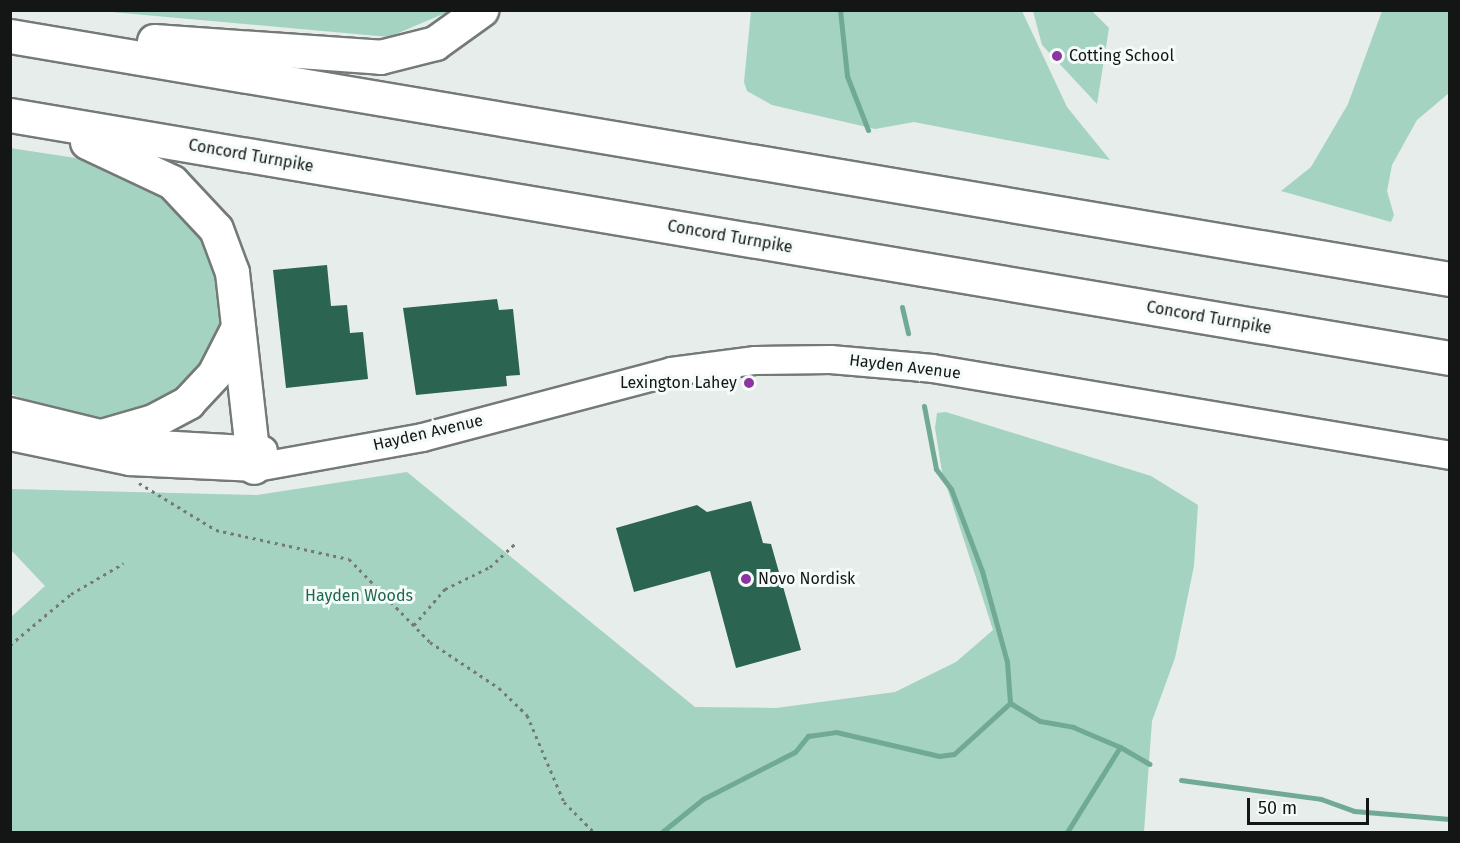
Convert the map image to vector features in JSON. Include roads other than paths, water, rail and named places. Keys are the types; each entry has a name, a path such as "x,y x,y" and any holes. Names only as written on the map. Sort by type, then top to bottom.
{"highway":[{"path":"13,37 115,36 369,57 435,43 481,10"},
{"path":"13,37 1449,279"},
{"path":"17,116 141,164 194,200 216,229 229,260 253,459"},
{"name":"Concord Turnpike","path":"17,116 1449,358"},
{"path":"101,436 153,421 188,402 214,374 236,331"}],"street":[{"name":"Hayden Avenue","path":"10,436 137,462 253,459 363,448 660,374 816,358 932,368 1449,455"},
{"name":"Hayden Avenue","path":"10,411 101,436 253,459"}],"waterway":[{"path":"840,10 847,76 868,130"},
{"path":"902,307 908,333"},
{"path":"924,406 936,469 951,489 982,571 1007,662 1010,703 1040,721 1073,727 1120,747 1067,832"},
{"path":"662,832 703,799 795,752 808,736 836,732 939,756 954,754 1010,703"},
{"path":"1120,747 1149,764"},
{"path":"1181,780 1321,799 1354,811 1450,819"}],"place":[{"name":"Cotting School","path":"1057,56"},
{"name":"Lexington Lahey","path":"749,383"},
{"name":"Novo Nordisk","path":"746,579"}],"park label":[{"name":"Hayden Woods","path":"359,596"}]}
